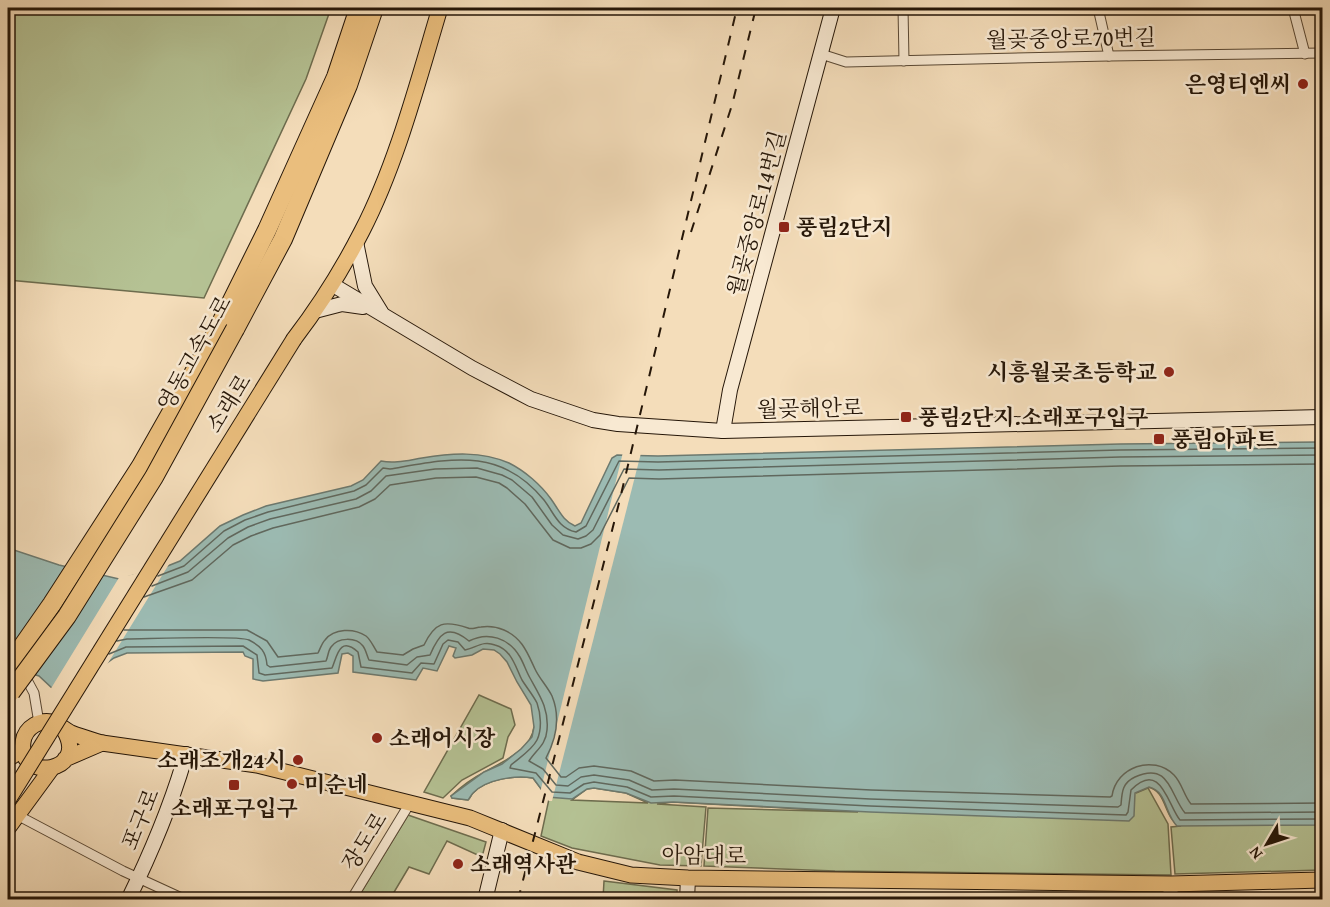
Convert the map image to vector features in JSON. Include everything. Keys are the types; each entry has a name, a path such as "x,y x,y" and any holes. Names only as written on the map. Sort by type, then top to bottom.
{"highway":[{"name":"영동고속도로","path":"8,667 52,604 141,466 214,337 267,230 336,77 359,8"},
{"name":"영동고속도로","path":"9,694 67,616 154,477 283,239 348,85 374,8"}],"main road":[{"name":"소래로","path":"8,800 294,339 333,285 384,181 419,79 440,8"},
{"path":"52,768 37,767 26,756 23,749 25,734 30,728 39,723 51,722 64,730 70,744 65,759"},
{"name":"아암대로","path":"64,730 102,743 256,765 410,803 502,830 578,862 631,875 688,878 1171,884 1323,880"},
{"path":"8,828 52,768 65,759 102,743"},
{"path":"8,759 23,749"}],"street":[{"name":"월곶중앙로14번길","path":"723,431 730,390 833,8"},
{"path":"903,8 904,61"},
{"path":"1098,8 1109,56"},
{"path":"1293,8 1305,54"},
{"name":"월곶중앙로70번길","path":"821,54 846,62 1323,53"},
{"path":"356,242 365,286 379,312"},
{"name":"월곶해안로","path":"333,285 472,368 541,403 593,420 723,431 1323,417"},
{"path":"315,311 350,304 379,312"},
{"path":"8,672 27,680 34,693 39,723"},
{"name":"포구로","path":"128,900 180,777 186,754"},
{"name":"장도로","path":"351,900 410,803"},
{"path":"17,815 186,900"},
{"path":"485,900 502,830"},
{"path":"687,900 688,878"},
{"path":"1170,900 1171,884"}],"green space":[{"path":"8,8 331,8 306,79 204,298 8,280"},
{"path":"479,695 511,709 515,725 508,737 503,758 462,780 443,798 424,792"},
{"path":"534,727 1162,750 1322,825 1322,870 1175,874 1171,827 1181,826 1171,818 1159,794 1148,787 1136,793 1148,788 1168,824 1171,875 835,871 704,866 708,808 858,812 673,802 657,804 706,807 701,866 660,865 572,848 541,836 549,799 533,778 518,777 493,781 479,788 468,800 452,798 451,796 470,781 514,755 532,735","holes":["594,788 626,793 648,803 572,800 587,789"]},
{"path":"408,815 486,842 482,857 447,841 429,874 409,867 390,899 357,899"},
{"path":"604,881 677,890 677,899 603,899"}],"water":[{"path":"1322,442 1322,825 1177,826 1163,798 1155,789 1149,787 1135,793 1134,816 1129,821 673,802 651,803 626,793 594,788 587,789 572,799 547,797 533,778 526,777 502,779 485,784 468,800 451,796 484,772 502,764 521,749 532,737 534,727 531,705 507,662 494,650 483,649 472,655 455,658 453,656 456,648 449,646 437,671 423,668 416,680 353,672 353,656 348,653 342,654 338,673 263,681 253,679 253,659 245,656 243,652 127,653 114,658 68,691 53,689 39,676 8,666 8,548 59,565 119,579 180,561 220,526 243,515 266,506 351,486 363,480 381,461 397,462 455,454 488,456 498,459 515,466 532,479 547,494 564,518 575,526 581,523 612,458 617,455"}],"pier":[{"path":"623,452 641,453 552,801 549,801 540,793"},
{"path":"171,561 105,668 69,694 58,695 50,690 120,576 131,575"}],"railway":[{"path":"518,900 618,507 737,8"},
{"path":"691,232 732,105 756,8"}],"place":[{"name":"은영티엔씨","path":"1303,84"},
{"name":"풍림2단지","path":"784,227"},
{"name":"시흥월곶초등학교","path":"1169,372"},
{"name":"풍림2단지.소래포구입구","path":"906,417"},
{"name":"풍림아파트","path":"1159,439"},
{"name":"소래어시장","path":"377,738"},
{"name":"소래조개24시","path":"298,760"},
{"name":"미순네","path":"292,784"},
{"name":"소래포구입구","path":"234,785"},
{"name":"소래역사관","path":"458,864"}]}
